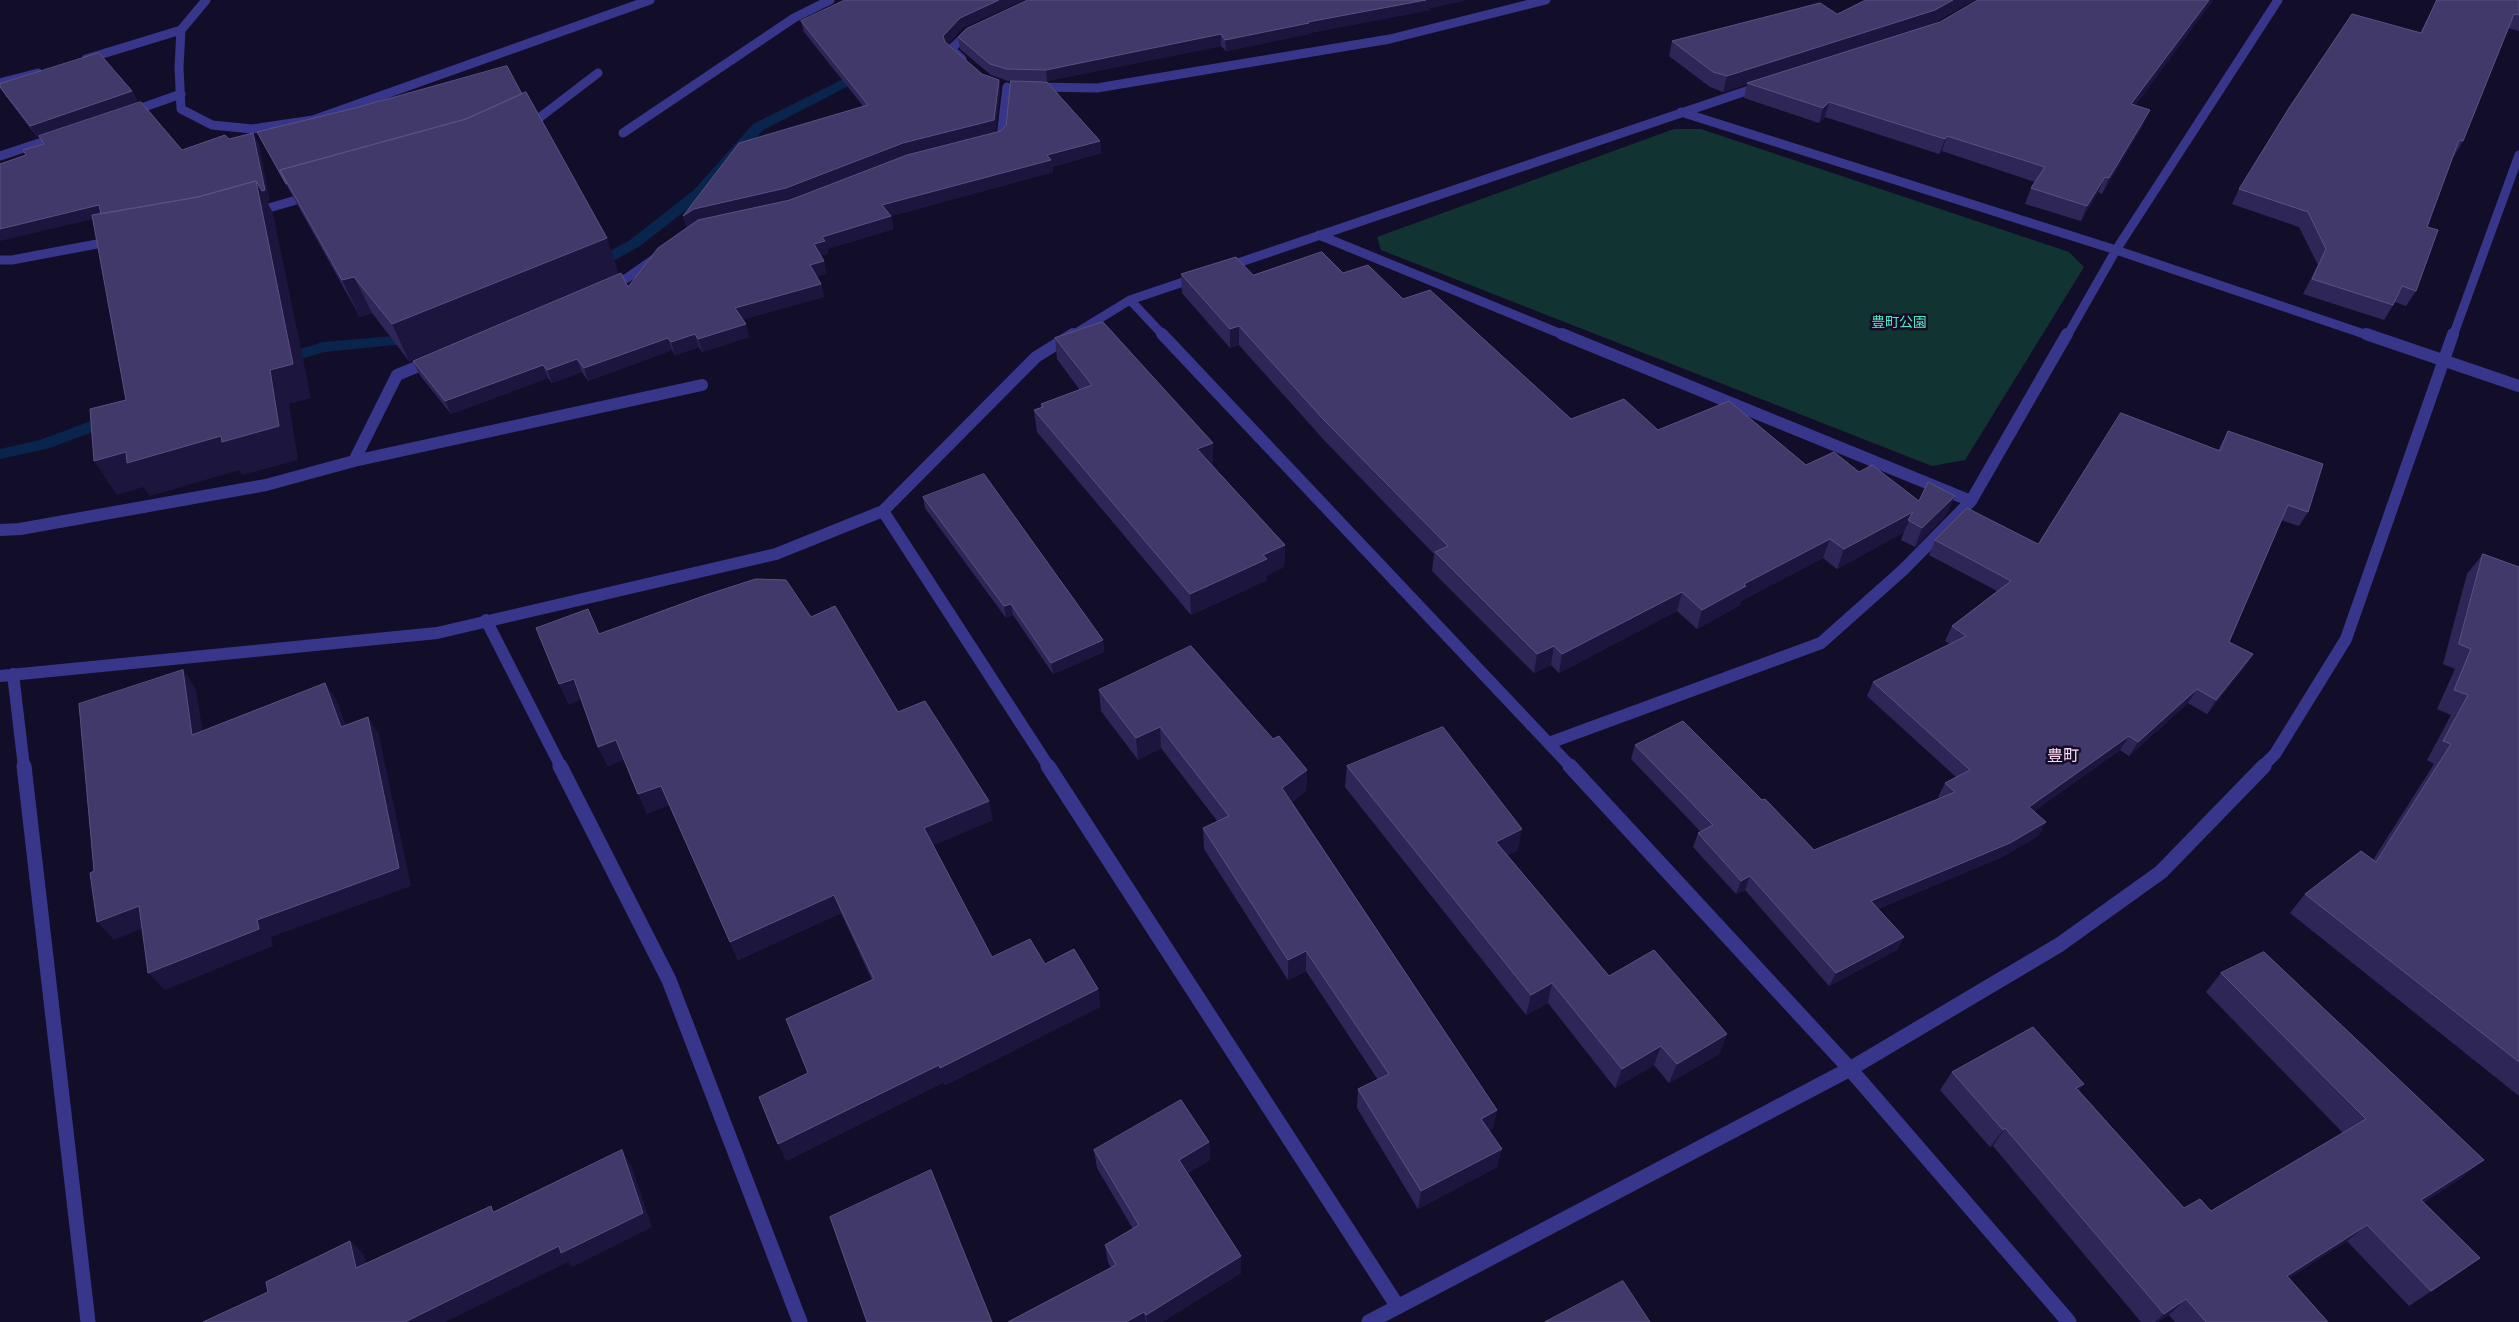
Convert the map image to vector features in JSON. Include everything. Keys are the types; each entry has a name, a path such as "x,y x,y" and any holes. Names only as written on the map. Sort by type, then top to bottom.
{"street":[{"path":"78,61 181,30 206,0"},
{"path":"181,30 179,67 181,109 212,125 252,129 313,120 650,0"},
{"path":"623,134 794,18 830,0"},
{"path":"1027,87 1097,88 1390,39 1546,0"},
{"path":"1549,743 1821,643 1903,570 1971,501 2116,250 2278,0"},
{"path":"973,68 951,49 964,35 981,26"},
{"path":"0,83 50,69"},
{"path":"514,133 531,126 598,73"},
{"path":"88,1322 6,675 437,633 486,620 776,554 883,512 1036,357 1130,300 1681,112 1772,83"},
{"path":"982,142 1001,137 1008,86"},
{"path":"117,116 181,94"},
{"path":"1681,112 2116,250 2443,362 2519,386"},
{"path":"0,156 63,135"},
{"path":"1369,1322 1850,1069 2059,945 2161,872 2275,754 2346,640 2443,362 2519,155"},
{"path":"244,215 319,194"},
{"path":"1319,235 1971,501"},
{"path":"0,260 119,240"},
{"path":"599,290 627,278 667,250"},
{"path":"1130,300 1549,743 1850,1069 2069,1322"},
{"path":"354,461 397,375 443,356"},
{"path":"0,530 20,529 266,485 354,461 702,384"},
{"path":"883,512 1398,1307"},
{"path":"486,620 669,980 800,1322"}],"green space":[{"name":"豊町公園","path":"1674,129 1701,129 2069,252 2084,267 1965,460 1932,466 1381,250 1377,237"}],"building":[{"path":"845,0 999,0 960,18 943,36 945,42 982,74 999,80 994,120 903,143 786,188 694,209 683,216 739,143 868,105 801,21"},
{"path":"1028,0 1426,0 1225,40 1221,34 1046,70 1007,69 990,64 958,37 966,29"},
{"path":"1866,0 1953,0 1935,10 1727,76 1713,72 1672,41 1820,3 1837,14"},
{"path":"1978,0 2209,0 2131,104 2150,110 2109,178 2105,177 2087,206 2031,188 2045,167 1947,136 1945,139 1829,102 1823,108 1747,83 1940,22"},
{"path":"2437,0 2519,0 2519,15 2514,14 2463,141 2459,140 2427,227 2438,230 2416,291 2402,286 2393,305 2312,279 2326,249 2308,212 2239,189 2289,108 2352,14 2421,33"},
{"path":"99,53 132,91 30,126 0,87 0,84"},
{"path":"507,66 522,94 466,119 280,170 287,184 257,132 355,108"},
{"path":"1011,81 1047,82 1100,141 1047,155 1051,160 882,205 891,216 822,237 825,241 814,244 824,261 810,265 821,284 735,308 746,324 698,339 695,334 671,342 668,338 584,368 577,359 547,370 543,365 445,401 413,361 621,273 628,287 658,248 698,220 790,200 907,155 1001,131 1006,125"},
{"path":"526,92 607,238 392,324 354,277 342,280 280,170 466,119"},
{"path":"141,102 182,150 225,135 229,139 253,133 265,190 262,191 256,181 198,197 101,214 99,205 0,229 0,164 26,155 23,150 44,144 39,136"},
{"path":"256,181 293,364 270,370 279,426 222,442 221,436 127,463 126,452 94,461 90,409 126,400 92,215 198,197"},
{"path":"1322,252 1343,273 1368,265 1403,299 1430,290 1571,419 1624,399 1658,430 1729,401 1806,465 1834,452 1859,472 1872,465 1919,501 1928,482 1955,496 1922,528 1908,520 1913,512 1844,549 1830,539 1744,584 1746,586 1702,610 1682,592 1562,654 1554,646 1537,654 1435,552 1448,546 1324,420 1239,326 1230,329 1181,274 1236,257 1253,275"},
{"path":"1103,322 1213,443 1197,449 1285,545 1263,555 1267,559 1190,594 1034,410 1043,407 1041,404 1092,385 1055,338"},
{"path":"2121,413 2220,451 2228,431 2323,464 2308,512 2288,505 2229,642 2253,654 2216,700 2197,689 2138,742 2129,736 2029,807 2046,822 2010,843 1871,901 1904,937 1836,973 1750,876 1741,881 1698,833 1713,825 1635,745 1683,721 1762,800 1765,799 1814,850 1955,792 1945,783 1970,770 1873,682 1966,636 1952,626 2011,581 1935,540 1967,508 2038,544"},
{"path":"984,474 1103,640 1051,663 1011,604 1004,606 923,497"},
{"path":"2483,554 2519,567 2519,1062 2305,894 2361,851 2376,862 2451,744 2443,741 2468,695 2454,690 2471,649 2459,644"},
{"path":"756,579 786,580 811,617 835,606 898,712 925,701 989,801 924,828 992,957 1030,939 1045,964 1074,949 1098,989 940,1068 939,1065 778,1144 759,1097 808,1073 786,1019 874,979 834,895 730,942 661,786 638,794 616,740 598,747 574,679 559,684 536,628 588,609 599,634"},
{"path":"1191,646 1273,739 1279,736 1307,770 1282,788 1497,1110 1481,1119 1502,1149 1421,1191 1358,1089 1389,1074 1306,951 1288,960 1203,828 1229,816 1160,727 1136,738 1099,690"},
{"path":"183,670 192,735 325,683 341,727 368,717 399,868 257,920 259,929 148,973 139,906 97,922 90,873 94,871 79,704"},
{"path":"1443,727 1522,829 1496,842 1609,976 1654,950 1727,1034 1677,1064 1661,1046 1622,1069 1552,983 1531,995 1347,766"},
{"path":"2264,952 2484,1160 2421,1200 2480,1258 2431,1291 2367,1225 2287,1276 2328,1322 2206,1322 2186,1299 2164,1314 2005,1128 2003,1130 1952,1072 2033,1027 2084,1084 2076,1088 2184,1208 2200,1199 2211,1211 2366,1119 2221,973"},
{"path":"1181,1100 1209,1142 1179,1160 1241,1256 1146,1315 1144,1312 1126,1322 1008,1322 1116,1265 1105,1245 1139,1225 1094,1150"},
{"path":"622,1150 643,1213 561,1253 559,1246 405,1322 203,1322 268,1292 266,1282 350,1241 356,1268 491,1206 493,1212"},
{"path":"931,1170 992,1322 867,1322 830,1217"},
{"path":"1623,1281 1650,1322 1545,1322"}],"waterway":[{"path":"590,268 635,243 699,193 758,127 866,72"},
{"path":"278,361 323,347 418,339"},
{"path":"0,454 44,444 115,417"}],"district":[{"name":"豊町","path":"2063,757"}]}
